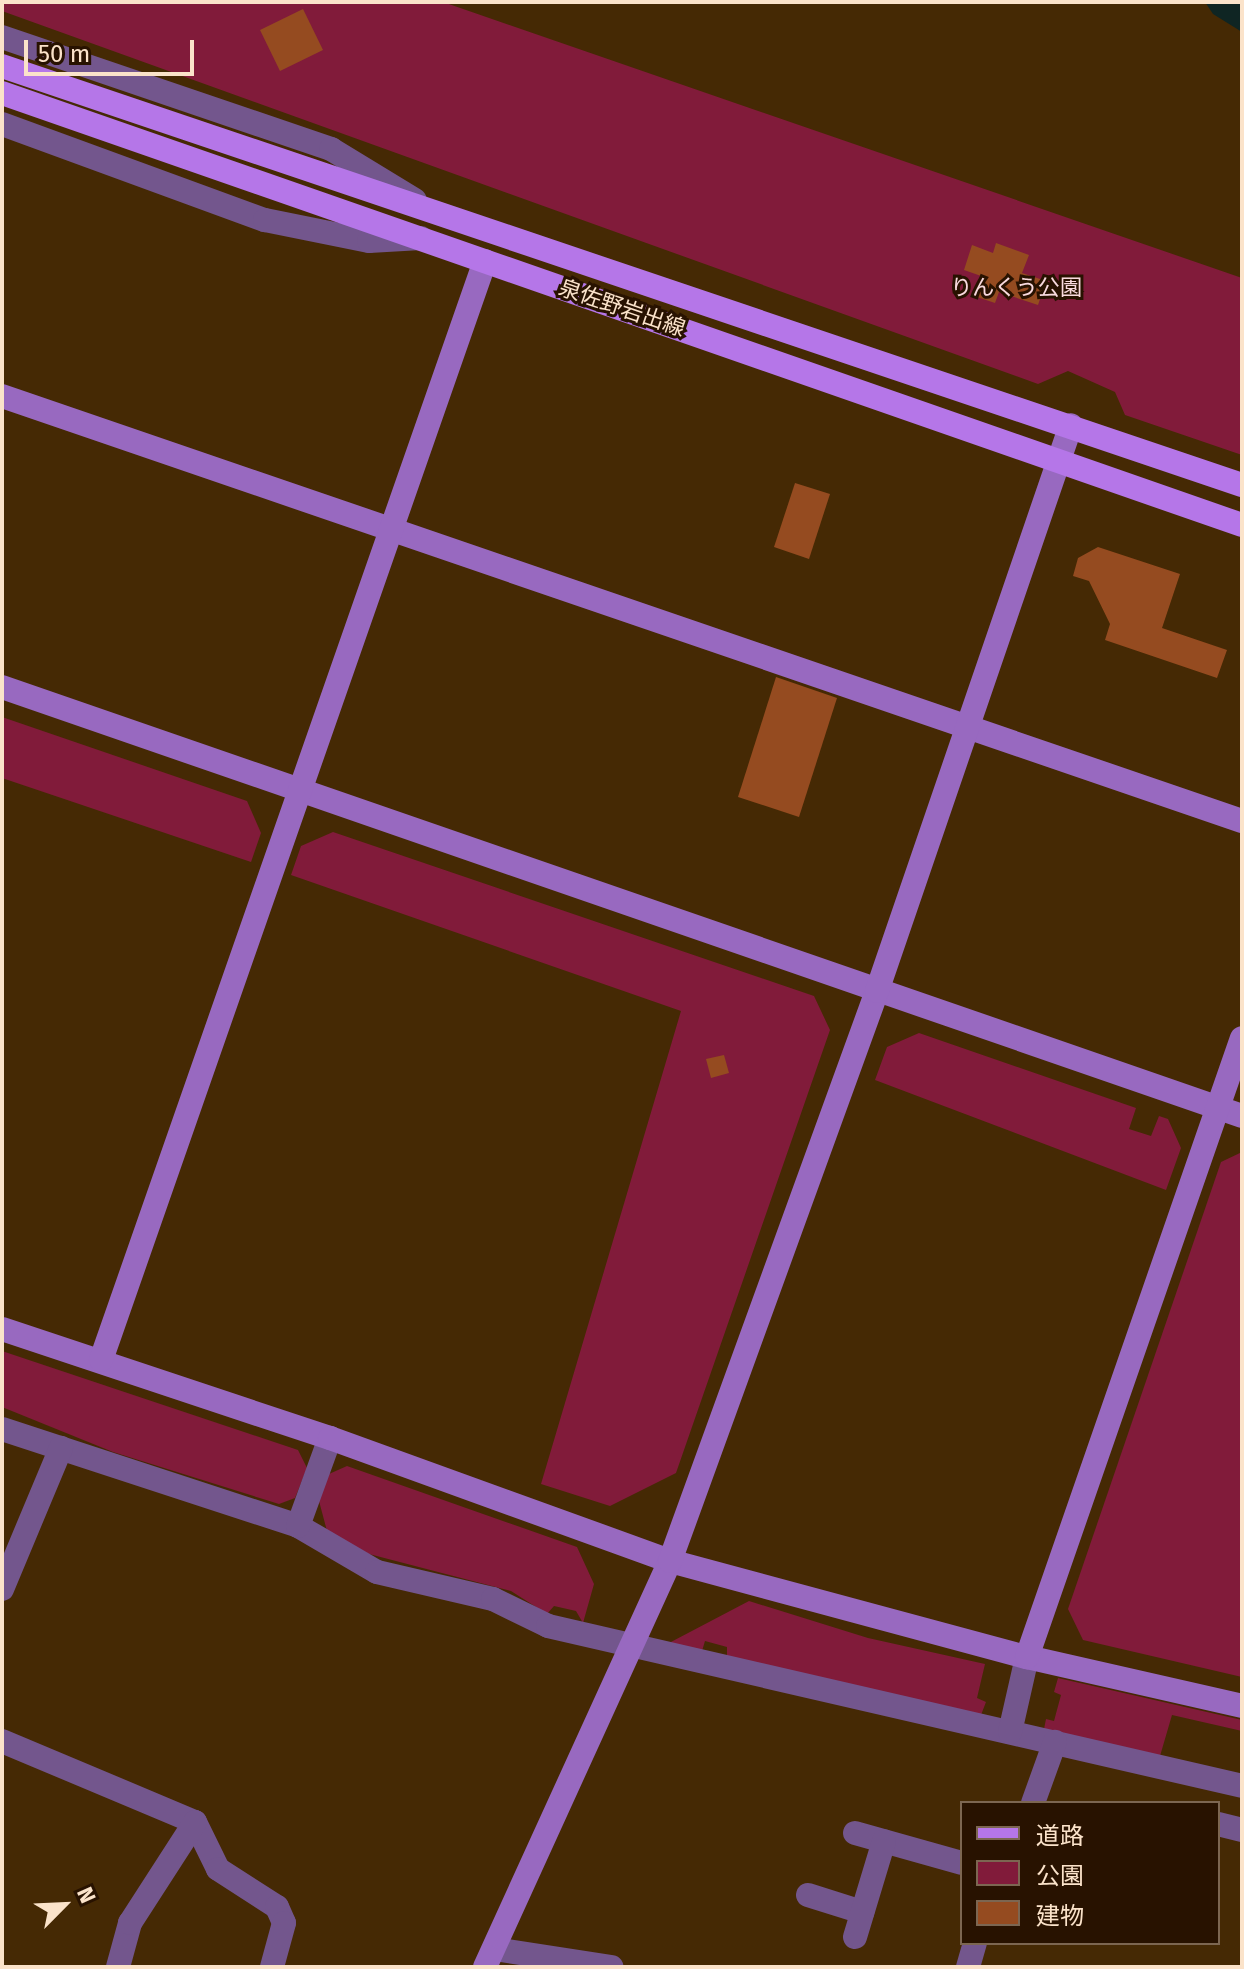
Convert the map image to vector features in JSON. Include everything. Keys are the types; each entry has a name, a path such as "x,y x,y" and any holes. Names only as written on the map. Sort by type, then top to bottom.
{"main road":[{"name":"泉佐野岩出線","path":"2,66 450,221 1071,425 1242,485"},
{"name":"泉佐野岩出線","path":"2,93 423,237 1242,525"}],"street":[{"path":"2,37 331,149 450,221"},
{"path":"2,124 265,220 369,241 423,237"},
{"path":"101,1360 485,261"},
{"path":"2,396 1242,821"},
{"path":"612,1967 490,1958 670,1561 877,991 964,725 1071,425"},
{"path":"2,687 1242,1116"},
{"path":"1010,1732 1027,1657 1242,1038"},
{"path":"2,1329 330,1438 670,1561 1027,1657 1242,1706"},
{"path":"2,1429 298,1526 377,1572 493,1599 548,1626 1242,1786"},
{"path":"298,1526 330,1438"},
{"path":"2,1589 61,1448"},
{"path":"2,1741 195,1822 218,1869 277,1907 284,1923 272,1967"},
{"path":"1034,1801 1055,1742"},
{"path":"118,1967 130,1923 195,1822"},
{"path":"1220,1824 1242,1830"},
{"path":"855,1833 960,1862"},
{"path":"855,1937 884,1841"},
{"path":"808,1895 862,1912"},
{"path":"968,1967 974,1945"}],"green space":[{"name":"りんくう公園","path":"2,2 443,2 1242,278 1242,455 1125,415 1115,392 1068,371 1038,384 2,11"},
{"path":"2,717 247,801 261,833 251,862 2,778"},
{"path":"333,832 814,996 830,1030 676,1473 610,1506 541,1484 681,1011 291,875 301,846"},
{"path":"919,1033 1136,1108 1129,1129 1151,1136 1159,1116 1168,1119 1181,1148 1166,1190 875,1080 887,1047"},
{"path":"1242,1152 1242,1677 1083,1640 1068,1609 1221,1162"},
{"path":"2,1351 298,1450 307,1468 295,1498 279,1504 113,1452 2,1407"},
{"path":"347,1466 577,1547 594,1584 583,1623 576,1611 554,1606 547,1614 511,1591 369,1554 327,1531 319,1501 329,1474"},
{"path":"749,1601 868,1638 985,1664 977,1698 986,1702 981,1715 727,1656 727,1647 705,1641 702,1651 669,1643"},
{"path":"1058,1678 1242,1720 1242,1731 1172,1715 1160,1756 1044,1729 1046,1719 1054,1721 1061,1695 1054,1692"}],"water":[{"path":"1205,2 1242,2 1242,32 1213,14"}],"building":[{"path":"303,9 323,50 280,71 260,30"},
{"path":"996,243 1029,255 1022,273 1046,281 1038,305 999,292 995,303 977,297 984,277 964,270 972,245 993,253"},
{"path":"795,483 830,494 809,559 774,547"},
{"path":"1098,547 1180,574 1162,628 1227,650 1217,678 1105,640 1110,624 1089,581 1073,576 1078,558"},
{"path":"776,677 837,698 799,817 738,797"},
{"path":"724,1055 729,1073 711,1078 706,1059"}]}
